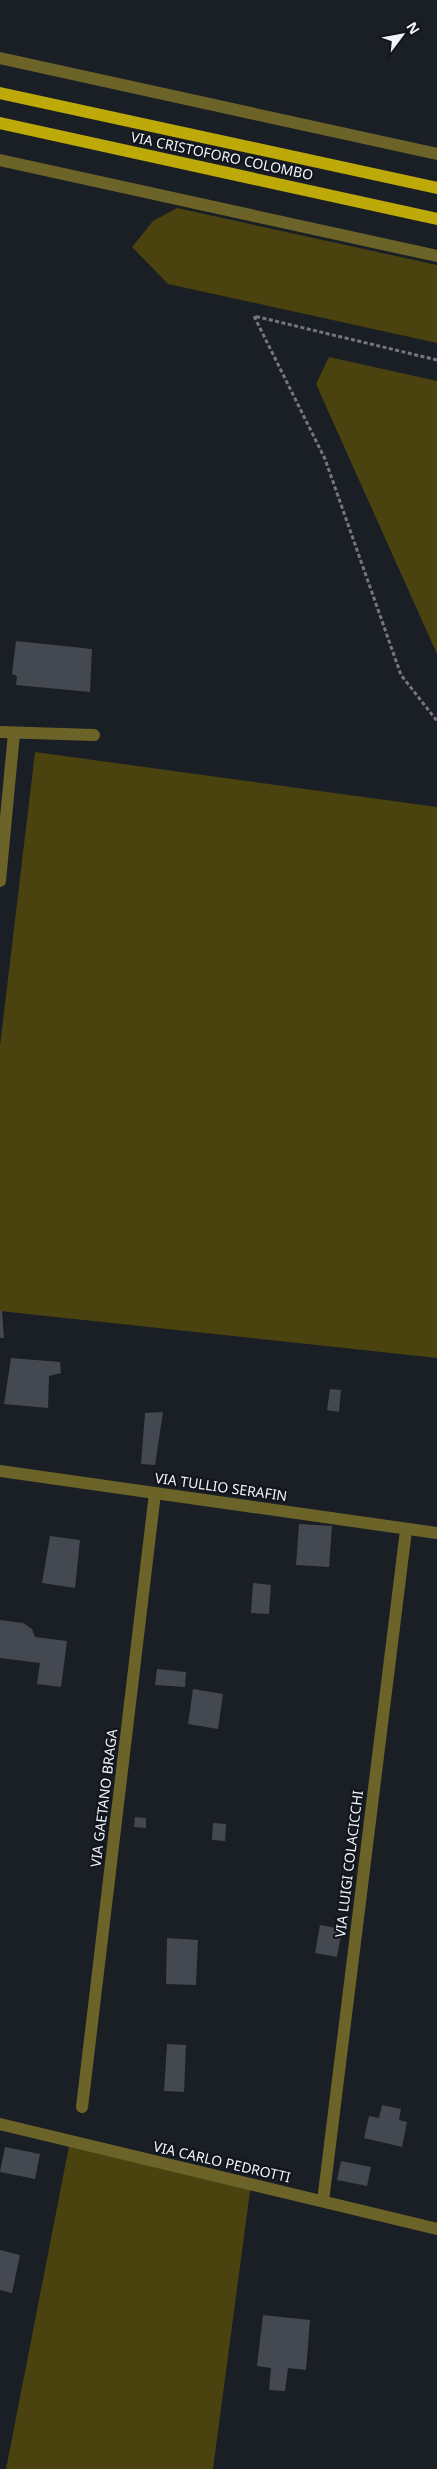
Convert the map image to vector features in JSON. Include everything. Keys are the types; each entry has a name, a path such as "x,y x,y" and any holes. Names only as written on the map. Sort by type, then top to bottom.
{"main road":[{"name":"VIA CRISTOFORO COLOMBO","path":"0,93 437,188"},
{"name":"VIA CRISTOFORO COLOMBO","path":"0,123 437,219"}],"street":[{"path":"0,58 437,154"},
{"path":"0,160 437,256"},
{"path":"0,732 94,735"},
{"path":"0,881 14,733"},
{"name":"VIA TULLIO SERAFIN","path":"0,1471 437,1533"},
{"name":"VIA GAETANO BRAGA","path":"82,2107 155,1493"},
{"name":"VIA LUIGI COLACICCHI","path":"323,2201 406,1530"},
{"name":"VIA CARLO PEDROTTI","path":"0,2124 437,2229"}],"path":[{"path":"437,360 254,316 326,459 400,675 437,721"}],"shaded area":[{"path":"177,208 437,265 437,343 168,284 132,247 153,221"},
{"path":"329,357 437,381 437,654 316,384"},
{"path":"35,752 437,807 437,1358 0,1311 0,1046"},
{"path":"70,2141 251,2184 213,2469 6,2469"}],"building":[{"path":"16,641 92,649 90,692 16,685 17,676 12,674"},
{"path":"0,1311 2,1311 4,1338 0,1338"},
{"path":"11,1358 60,1362 61,1373 49,1376 48,1408 4,1404"},
{"path":"330,1389 341,1390 339,1412 327,1410"},
{"path":"163,1412 155,1465 141,1464 145,1413"},
{"path":"299,1524 332,1526 329,1567 296,1565"},
{"path":"50,1536 80,1540 75,1588 42,1583"},
{"path":"253,1583 271,1585 269,1614 251,1613"},
{"path":"0,1620 23,1623 32,1629 35,1637 67,1641 61,1687 37,1684 40,1663 0,1658"},
{"path":"157,1669 186,1672 185,1687 155,1685"},
{"path":"193,1689 223,1694 218,1729 188,1724"},
{"path":"135,1817 146,1818 146,1828 134,1827"},
{"path":"213,1823 226,1824 225,1841 212,1840"},
{"path":"320,1925 342,1929 337,1957 315,1953"},
{"path":"167,1938 198,1940 196,1985 166,1984"},
{"path":"167,2044 186,2045 184,2092 164,2091"},
{"path":"382,2105 401,2109 399,2120 407,2122 402,2147 364,2138 369,2116 379,2118"},
{"path":"5,2147 40,2154 35,2179 0,2172"},
{"path":"341,2161 371,2167 367,2186 337,2180"},
{"path":"0,2250 20,2255 12,2293 0,2290"},
{"path":"263,2315 310,2320 306,2370 288,2368 285,2391 269,2390 271,2368 257,2366"}]}
